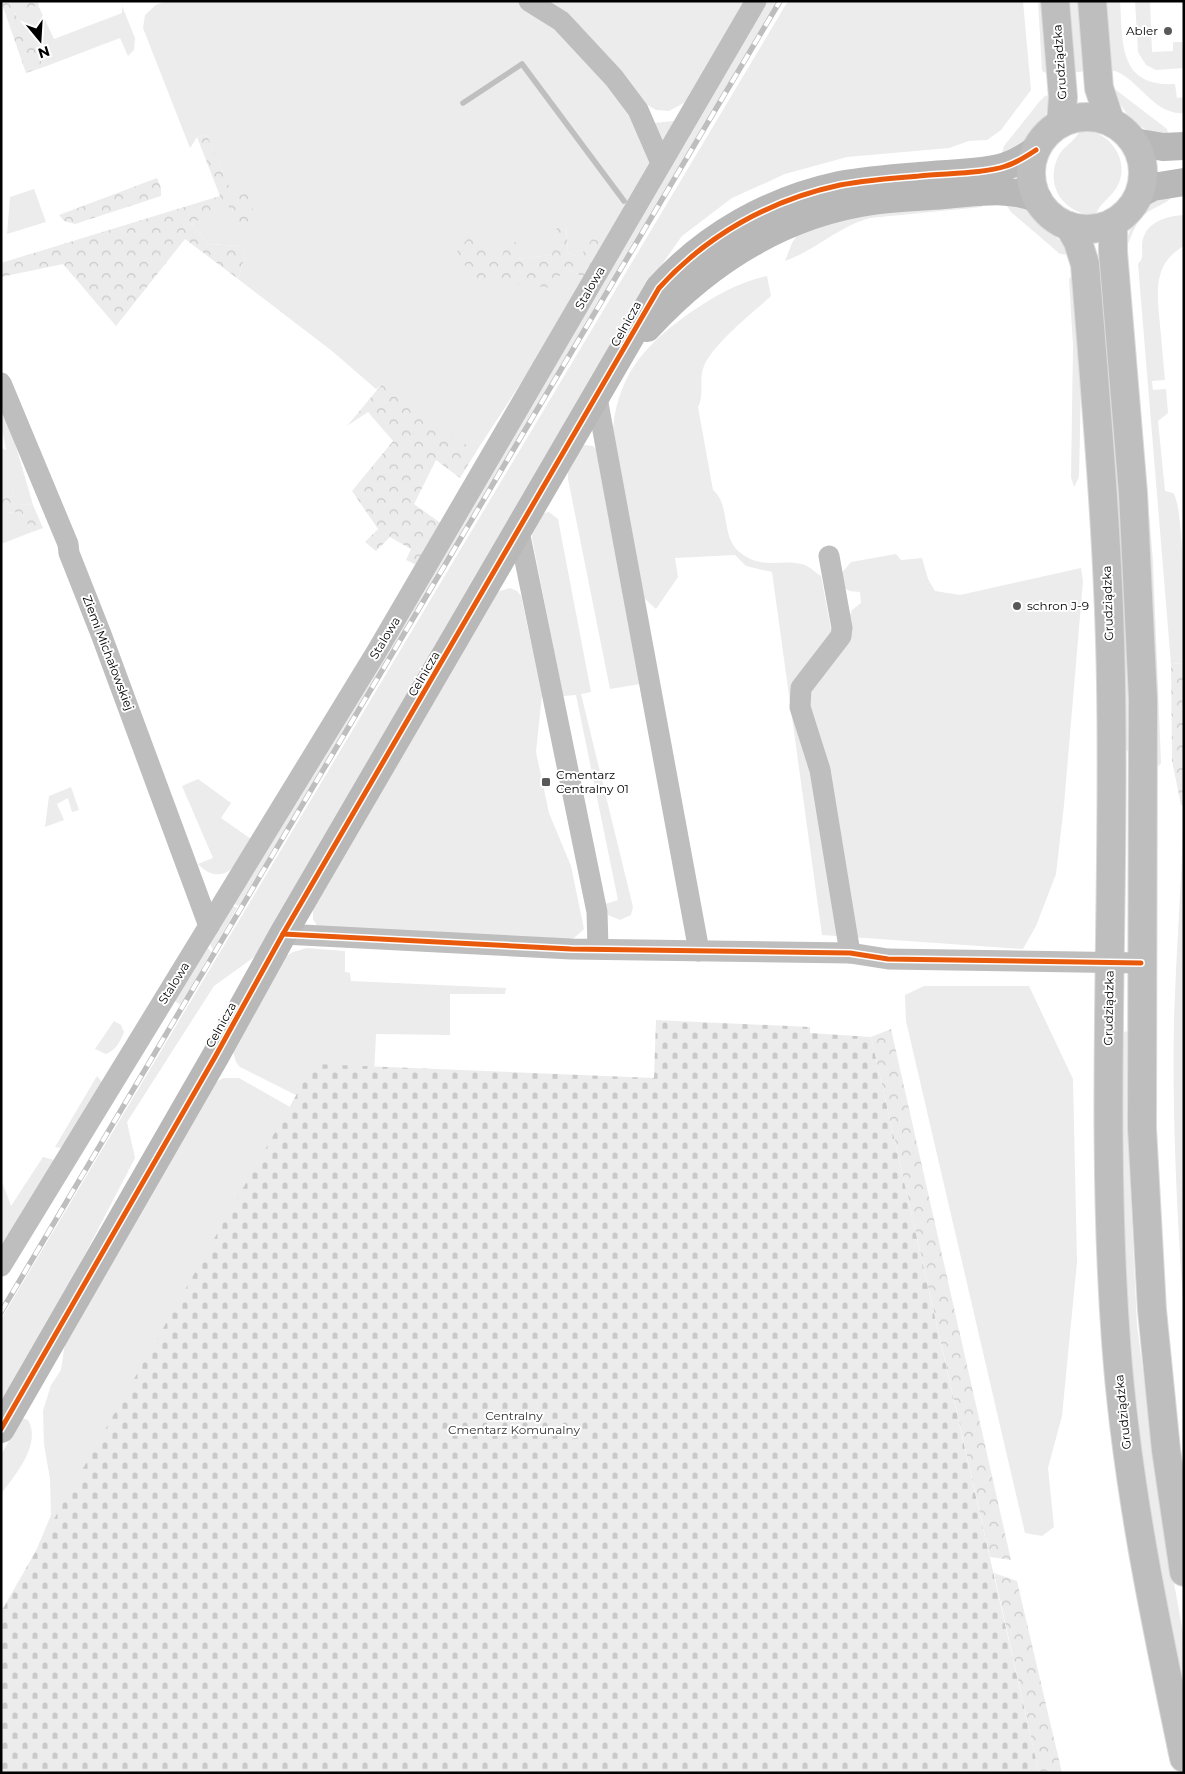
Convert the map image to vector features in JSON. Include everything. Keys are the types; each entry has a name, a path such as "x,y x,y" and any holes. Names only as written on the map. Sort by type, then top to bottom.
{"main road":[{"name":"Grudziądzka","path":"1055,1 1063,97 1061,123"},
{"path":"1092,1 1099,88 1110,121"},
{"path":"1094,117 1110,121 1119,126 1134,142 1142,158 1144,176 1139,194 1124,215 1113,223 1099,228 1084,229 1069,226 1046,210 1038,199 1032,183 1032,167 1036,150 1046,135 1061,123 1077,118 1094,117"},
{"path":"1113,223 1113,252 1133,493 1143,699 1142,1128 1152,1310 1168,1469 1184,1572"},
{"name":"Grudziądzka","path":"1069,226 1078,242 1085,264 1104,489 1111,685 1108,1137 1116,1346 1133,1497 1184,1758"}],"street":[{"path":"529,1 561,21 614,78 638,110 661,163"},
{"name":"Stalowa","path":"1,1266 382,643 550,358 756,1"},
{"path":"1134,142 1163,147 1184,146"},
{"name":"Celnicza","path":"1,1429 215,1057 283,934 597,398 659,288 692,256 749,217 801,195 841,185 999,168 1036,150"},
{"path":"1139,194 1153,187 1184,182"},
{"name":"Celnicza","path":"618,358 664,310 701,277 759,237 791,223 817,214 873,201 1006,191 1038,199"},
{"name":"Ziemi Michałowskiej","path":"1,383 68,544 69,553 209,926"},
{"path":"597,398 699,950"},
{"path":"519,531 597,912 598,947"},
{"path":"829,556 842,628 841,636 801,688 800,707 820,770 850,953"},
{"path":"283,934 571,948 850,953 888,959 1141,963"}],"green space":[{"path":"1,1 38,1 39,7 31,6 15,13 24,26 37,34 44,43 38,54 44,67 26,73"},
{"path":"166,1 521,1 561,29 635,114 649,148 649,165 610,243 580,257 568,253 566,226 557,226 553,255 516,259 507,241 503,256 457,251 565,267 588,280 474,455 382,384 376,389 332,351 238,279 245,256 241,246 208,244 191,224 247,192 234,199 207,135 197,137 190,148 143,28 145,15 156,5"},
{"path":"541,1 750,1 695,97 669,111 656,110 644,103"},
{"path":"767,1 779,1 239,906 230,902"},
{"path":"788,1 1023,1 1031,90 1001,130 987,140 969,141 949,148 847,157 785,174 732,198 682,236 658,270 260,953 214,986 127,1122 135,1158 26,1368 1,1408 1,1319"},
{"path":"1038,1 1047,1 1048,74 1042,71"},
{"path":"1067,1 1080,1 1085,71 1072,73"},
{"path":"1103,1 1120,1 1124,47 1127,59 1133,70 1143,78 1156,83 1175,84 1177,98 1184,97 1184,113 1172,112 1162,107 1126,77 1117,72 1107,70"},
{"path":"1135,1 1150,1 1152,52 1173,51 1173,42 1182,42 1184,68 1156,70 1146,65 1138,52"},
{"path":"31,6 39,7 54,39 122,13 122,6 135,38 134,50 128,56 120,38 44,67 38,54 39,35 19,23 15,12"},
{"path":"1111,89 1116,90 1167,129 1169,137 1141,127 1128,115"},
{"path":"1053,94 1046,114 1022,149 1001,157 1004,146 1039,102 1045,96"},
{"path":"674,121 662,142 653,123"},
{"path":"1080,130 1091,131 1108,141 1120,157 1122,167 1117,187 1100,207 1096,215 1085,214 1067,205 1056,189 1054,179 1054,168 1058,157"},
{"path":"207,135 234,198 247,192 256,220 236,227 228,204 191,224 208,244 241,246 245,256 238,279 185,239 116,326 63,264 1,277 1,263 220,196 197,137"},
{"path":"157,178 161,188 161,196 75,224 64,221 59,215"},
{"path":"34,189 46,222 7,234 10,197"},
{"path":"1173,196 1143,215 1123,251 1134,221 1144,208 1161,199"},
{"path":"986,200 982,207 870,218 838,232 807,251 785,261 792,243 798,234 831,218"},
{"path":"1005,203 1027,209 1043,227 1062,242 1071,255 1060,254 1011,212"},
{"path":"1184,215 1184,246 1166,261 1159,280 1158,302 1165,380 1152,381 1153,390 1166,389 1168,413 1158,421 1165,491 1173,493 1177,503 1182,545 1184,663 1171,664 1138,264 1142,258 1143,238 1151,226 1163,219"},
{"path":"557,226 566,226 568,253 580,257 592,239 610,243 588,280 565,267 552,288 473,279 457,251 472,234 502,256 507,241 519,243 516,259 552,255"},
{"path":"1124,271 1129,271 1153,561 1161,763 1153,771"},
{"path":"1104,273 1127,566 1131,750 1129,752 1126,750 1121,567 1096,274"},
{"path":"1072,275 1076,275 1082,336 1079,477 1074,487 1071,477 1073,346 1069,279"},
{"path":"767,276 771,296 724,339 704,366 702,371 701,397 698,407 713,490 722,504 730,540 742,554 750,559 766,563 797,563 805,565 821,576 832,635 847,623 852,610 861,603 860,592 844,588 840,575 851,562 896,554 901,560 922,558 928,579 935,591 960,595 1081,568 1083,581 1064,805 1056,874 1036,926 1023,949 822,935 772,572 746,566 735,555 675,558 678,577 656,609 643,597 613,428 616,408 622,390 629,374 639,359 650,346 678,322 703,304 729,289"},
{"path":"382,384 476,452 460,478 436,460 414,504 442,524 423,568 406,560 411,549 390,537 376,551 365,542 378,529 352,491 393,441 368,412 347,426"},
{"path":"1,395 33,505 18,504 15,491 12,496 1,500 1,448 6,450 1,424"},
{"path":"584,445 593,446 596,449 640,684 610,689 568,479 568,470 578,448"},
{"path":"15,491 21,493 18,504 33,505 43,528 32,532 21,512 3,513 4,520 1,521 1,500 12,496"},
{"path":"21,512 32,532 1,544 1,521 4,520 2,513"},
{"path":"549,512 558,519 591,692 581,694 633,907 631,915 620,920 608,915 605,904 618,900 576,695 563,696 532,538 532,531 540,514"},
{"path":"510,588 517,591 521,596 542,695 536,752 549,813 571,866 584,929 573,939 319,929 313,919 313,907 496,592"},
{"path":"1184,663 1184,805 1181,805 1172,761 1171,664"},
{"path":"198,779 231,803 221,818 254,841 237,864 231,870 223,873 215,874 198,864 213,858 182,786"},
{"path":"71,787 79,810 72,812 68,798 57,804 64,820 45,827 49,796"},
{"path":"1183,828 1184,1315 1179,1241 1174,1093 1175,994"},
{"path":"228,903 237,908 213,950 208,940"},
{"path":"205,944 211,952 181,1005 173,1000"},
{"path":"307,948 345,951 345,972 350,973 351,981 506,988 505,994 450,994 450,1035 376,1034 371,1133 240,1067 236,1062 233,1051 285,957 293,952"},
{"path":"924,986 1029,986 1073,1079 1077,1262 1062,1416 1048,1468 1054,1527 1042,1536 1025,1533 906,1021 905,995"},
{"name":"Centralny Cmentarz Komunalny","path":"656,1020 810,1027 810,1033 871,1037 1039,1773 1,1773 1,1612 314,1064 654,1078"},
{"path":"114,1021 121,1025 124,1032 117,1045 106,1054 95,1049"},
{"path":"891,1029 1011,1560 990,1557 871,1037"},
{"path":"1127,1031 1129,1038 1129,1159 1137,1325 1161,1512 1184,1638 1184,1709 1168,1631 1148,1514 1128,1355 1123,1273 1119,1066 1122,1033"},
{"path":"97,1076 102,1082 62,1148 55,1147"},
{"path":"223,1078 239,1078 290,1107 33,1558 51,1515 50,1479 44,1444 43,1411 51,1385 61,1370 65,1343 210,1086"},
{"path":"43,1157 54,1160 1,1253 1,1179 11,1206"},
{"path":"22,1418 28,1420 32,1439 25,1459 1,1494 1,1455"},
{"path":"994,1573 1017,1581 1062,1773 1039,1773"}],"waterway":[{"path":"463,103 522,64 624,201"}],"railway":[{"path":"1,1312 780,1"}],"cycle path":[{"path":"1,1429 215,1057 283,934 659,288 678,269 719,236 741,222 789,200 840,185 860,182 997,169 1014,163 1036,150"},
{"path":"283,934 571,949 850,953 888,959 1141,963"}],"place":[{"name":"Abler","path":"1168,31"},
{"name":"schron J-9","path":"1017,606"},
{"name":"Cmentarz Centralny 01","path":"546,782"}]}
